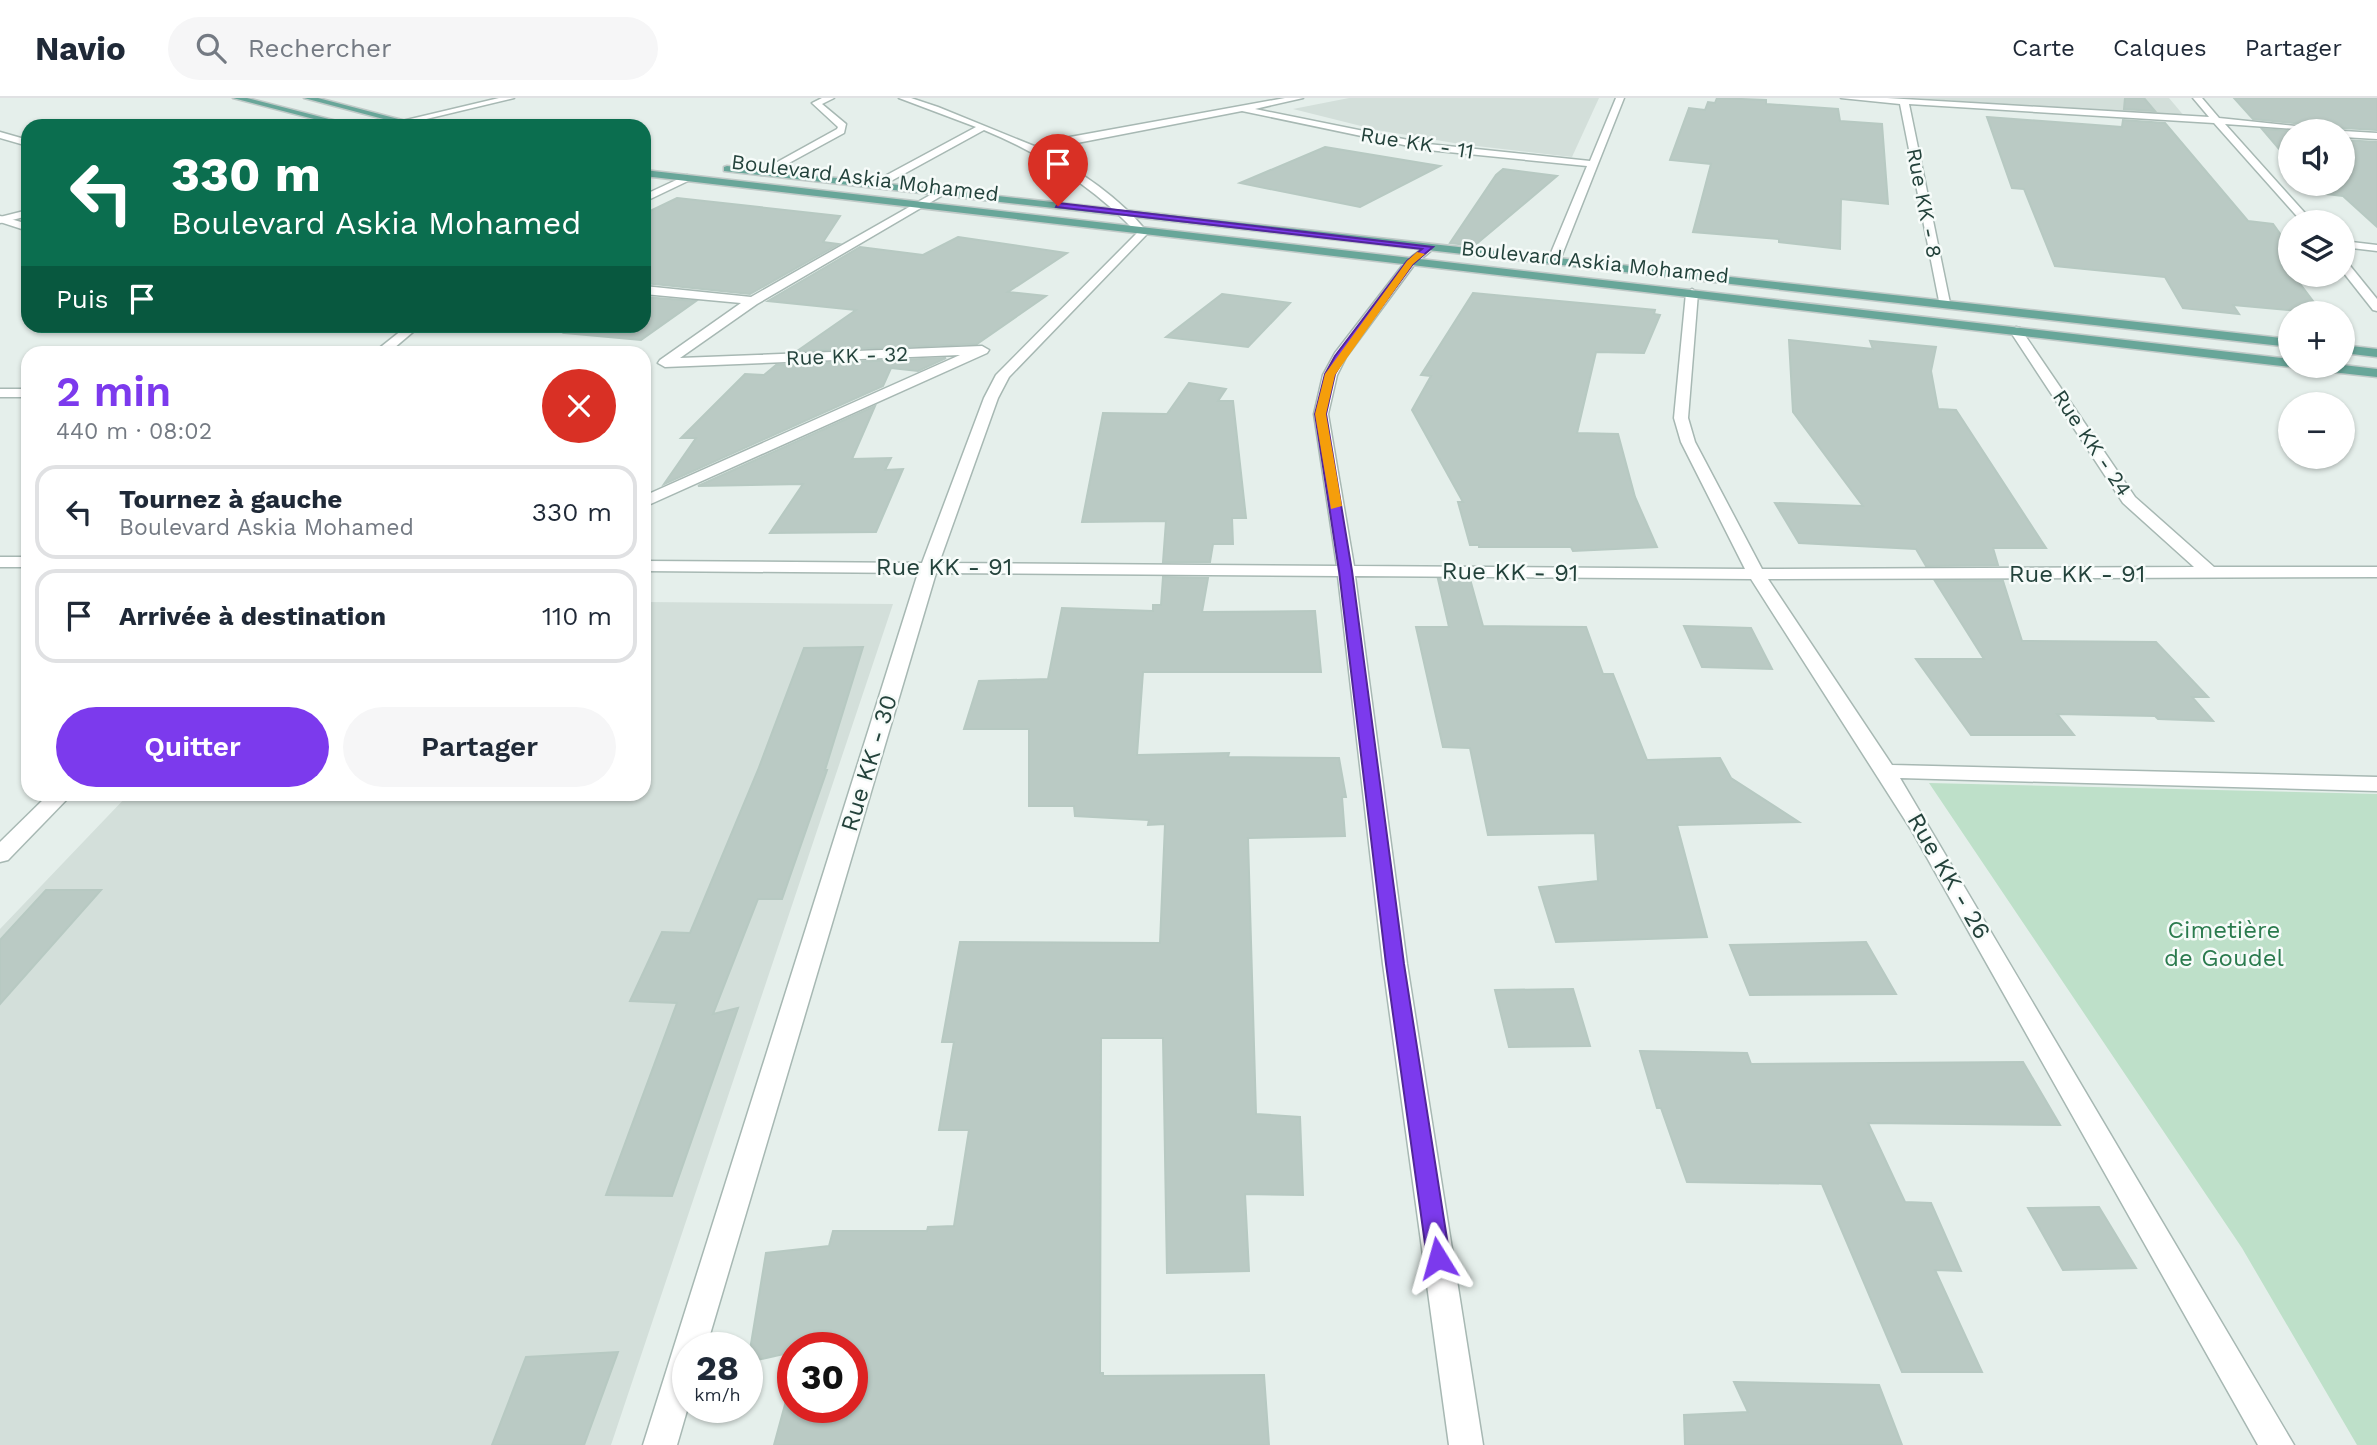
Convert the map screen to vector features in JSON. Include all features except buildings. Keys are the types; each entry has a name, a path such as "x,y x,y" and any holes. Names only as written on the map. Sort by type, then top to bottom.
{"main road":[{"path":"237,98 323,119"},
{"path":"308,98 391,119"},
{"name":"Boulevard Askia Mohamed","path":"708,167 2278,342"},
{"name":"Boulevard Askia Mohamed","path":"651,174 1143,233 1692,293 2278,361"},
{"path":"2355,350 2377,352"},
{"path":"2355,371 2377,373"}],"street":[{"path":"416,119 510,98"},
{"path":"764,173 841,131 843,126 816,103 830,98"},
{"path":"903,98 1035,149 1116,203 1143,233"},
{"path":"1035,149 1070,140 1299,98"},
{"path":"1554,260 1620,98"},
{"path":"1845,98 2216,120 2278,126"},
{"path":"2197,98 2297,210"},
{"name":"Rue KK - 8","path":"1904,102 1944,303"},
{"name":"Rue KK - 11","path":"1244,109 1428,147 1591,164"},
{"path":"876,185 983,127"},
{"path":"0,135 21,141"},
{"path":"2355,135 2377,136"},
{"path":"0,146 21,143"},
{"path":"651,196 687,178"},
{"name":"Rue KK - 32","path":"651,499 982,350 664,363 753,301 918,207 939,192"},
{"path":"1,220 21,215"},
{"path":"1,220 21,226"},
{"name":"Rue KK - 30","path":"695,1332 929,567 992,398 1003,375 1143,233"},
{"path":"2355,245 2377,248"},
{"path":"1429,247 1410,262 1340,356 1324,392 1321,414 1346,571 1395,964 1466,1445"},
{"path":"2355,279 2377,307"},
{"path":"651,291 753,301"},
{"name":"Rue KK - 26","path":"1692,293 1681,418 1688,442 1757,574 1807,654 1888,771 2277,1445"},
{"name":"Rue KK - 24","path":"2016,331 2129,500 2210,573"},
{"path":"388,346 405,333"},
{"path":"0,393 21,393"},
{"path":"0,562 21,562"},
{"name":"Rue KK - 91","path":"651,566 1757,574 2375,575"},
{"path":"1888,771 2377,784"},
{"path":"0,855 55,801"},
{"path":"660,1445 672,1406"}],"shaded area":[{"path":"1349,98 1599,98 1572,157 1460,144 1377,130 1293,109"},
{"path":"1916,98 2169,98 2185,117"},
{"path":"651,602 893,604 611,1445 0,1445 0,929 122,801 651,801"}],"green space":[{"name":"Cimetière de Goudel","path":"1929,783 2377,794 2377,1445 2357,1445 2242,1248"}],"slow traffic":[{"path":"1336,506 1321,414 1324,392 1340,356 1410,262 1420,254"}],"route":[{"path":"1058,206 1429,247 1410,262 1340,356 1324,392 1321,414 1346,571 1395,964 1438,1258"}]}
